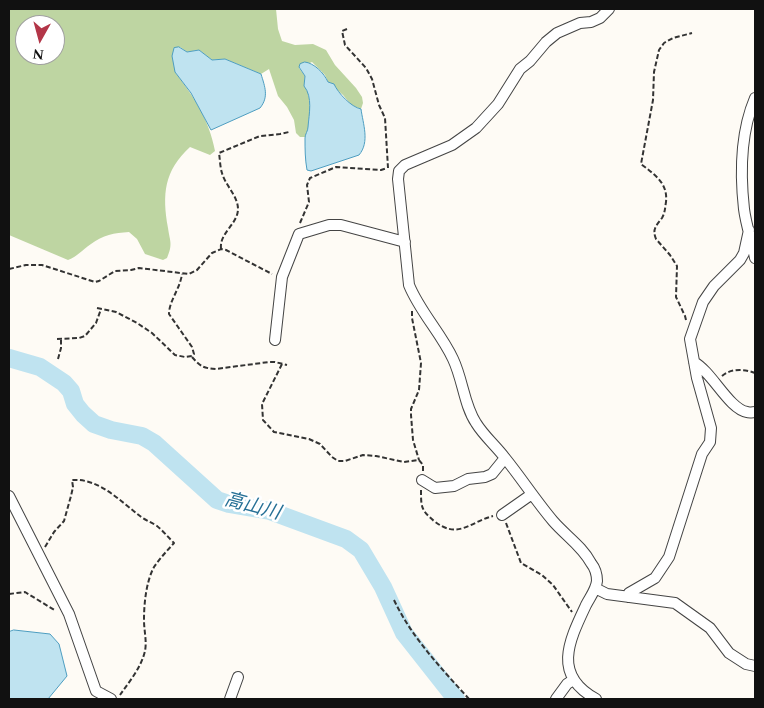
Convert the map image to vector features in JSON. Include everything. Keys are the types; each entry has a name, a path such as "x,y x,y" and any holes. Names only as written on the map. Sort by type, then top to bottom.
{"street":[{"path":"596,699 590,696 573,680 569,668 568,654 580,619 595,588 597,580 595,569 586,552 555,523 476,423 454,360 439,332 416,300 409,285 398,184 399,171 410,163 452,145 476,128 498,104 520,69 530,61 546,42 557,33 580,23 591,22 600,18 609,9"},
{"path":"755,98 744,140 744,210 755,258"},
{"path":"275,340 282,277 299,234 329,225 340,225 405,242"},
{"path":"628,597 629,593 655,578 669,557 700,460 710,442 711,428 690,339 703,302 714,286 740,260 744,253 749,230"},
{"path":"694,362 702,367 727,398 742,410 755,412"},
{"path":"422,480 435,488 454,486 461,481 492,474 505,458"},
{"path":"502,515 532,494"},
{"path":"9,496 69,614 96,691 111,699"},
{"path":"595,588 607,594 675,603 710,628 728,653 746,664 755,666"},
{"path":"230,699 238,677"},
{"path":"556,699 567,684 573,680"}],"path":[{"path":"347,29 342,31 345,45 366,68 372,80 379,105 386,118 388,168"},
{"path":"686,322 686,316 676,297 677,266 654,235 656,226 663,216 666,190 659,179 641,164 653,100 654,72 659,50 664,43 673,38 692,33"},
{"path":"221,249 220,244 238,208 229,184 222,173 219,153 260,136 289,132"},
{"path":"299,234 297,229 309,202 307,181 310,178 336,168 381,170 388,168 399,171"},
{"path":"9,269 42,264 95,282 115,271 139,268 182,274 192,273 212,254 221,249 264,271 282,277"},
{"path":"182,274 180,286 169,309 169,314 192,347 194,354 192,356"},
{"path":"416,300 412,318 421,363 419,390 411,409 411,415 413,440 418,460 423,465 421,507 425,513 446,529 465,528 487,517 502,515 521,563 542,575 553,585 573,613 580,619"},
{"path":"97,308 116,312 136,322 152,333 174,355 180,357 192,356"},
{"path":"57,340 85,336 96,324 101,309"},
{"path":"58,359 61,339"},
{"path":"192,356 200,366 216,369 269,362 287,365"},
{"path":"282,364 262,404 263,420 274,432 309,439 320,444 338,461 345,461 363,455 404,462 418,460"},
{"path":"714,381 726,372 748,370 755,373"},
{"path":"39,556 54,532 64,521 73,487 72,480 83,481 112,492 142,518 159,528 174,543 154,568 149,581 145,602 144,623 146,641 144,652 135,674 117,699"},
{"path":"9,594 25,592 56,611 69,614"},
{"path":"394,600 410,631 469,699"}],"green space":[{"path":"9,9 276,9 278,29 282,41 295,45 313,44 326,50 335,65 362,97 361,109 351,105 328,82 325,75 312,62 299,68 305,76 304,86 308,91 311,114 308,121 309,129 305,137 300,137 296,133 294,120 278,96 269,69 261,74 225,59 212,60 199,50 187,52 180,47 175,72 200,109 209,129 215,151 210,155 190,147 181,156 170,174 165,194 170,243 167,258 163,260 145,254 137,239 129,232 100,238 68,260 9,235"}],"water":[{"path":"179,47 187,52 199,50 212,60 225,59 261,74 265,88 263,104 260,108 211,130 191,93 175,72 172,56 174,48"},
{"path":"305,62 312,64 318,69 328,82 334,84 345,99 353,106 361,109 365,133 364,144 359,155 311,171 307,170 305,150 305,138 310,111 309,95 304,86 305,76 299,67 300,64"},
{"path":"14,630 50,634 59,644 67,676 48,699 9,699 9,632"}],"waterway":[{"name":"高山川","path":"9,358 40,367 64,383 71,391 75,404 94,424 111,430 142,436 154,443 217,500 270,511 346,539 361,550 383,587 404,633 456,699"}]}
